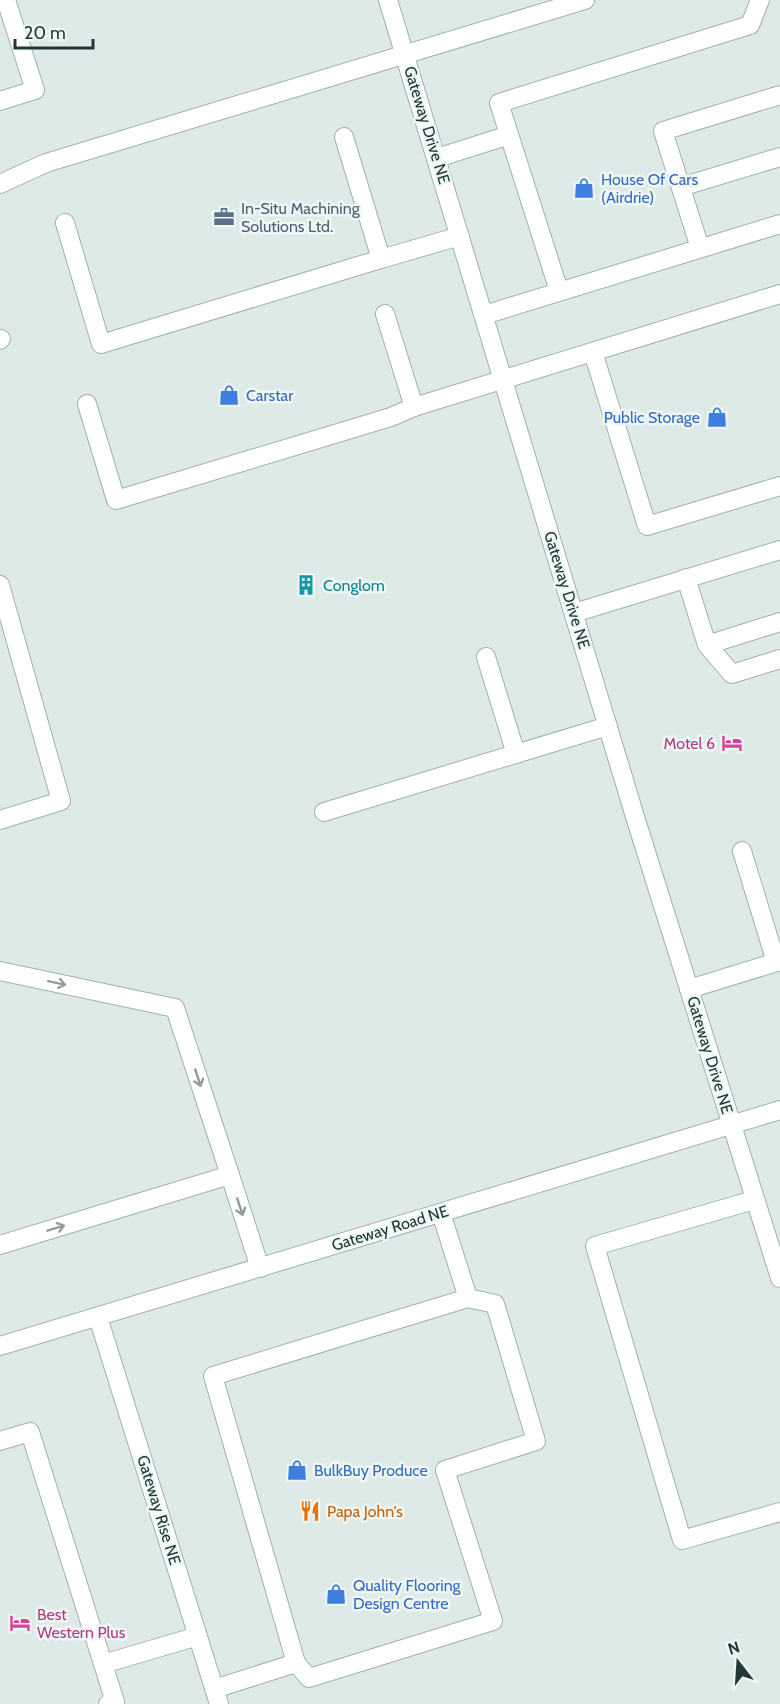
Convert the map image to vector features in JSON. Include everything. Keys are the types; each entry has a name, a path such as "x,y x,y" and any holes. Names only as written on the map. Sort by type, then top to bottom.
{"street":[{"path":"0,101 35,90 6,0"},
{"path":"388,0 406,55"},
{"name":"Gateway Drive NE","path":"0,184 46,163 585,0"},
{"path":"560,291 499,103 750,25 760,0"},
{"name":"Gateway Drive NE","path":"406,55 608,726 780,1278"},
{"path":"700,248 663,131 780,95"},
{"path":"437,158 509,135"},
{"path":"344,137 381,260"},
{"path":"681,187 780,157"},
{"path":"64,223 100,344 460,236"},
{"path":"484,315 780,224"},
{"path":"87,404 116,500 391,417 414,407 780,294"},
{"path":"386,314 414,407"},
{"path":"593,352 647,526 780,486"},
{"path":"574,613 780,550"},
{"path":"686,578 707,645 732,674 780,659"},
{"path":"0,585 61,801 0,820"},
{"path":"707,645 780,622"},
{"path":"486,657 516,754"},
{"path":"324,812 608,726"},
{"path":"689,988 778,962 742,851"},
{"path":"0,971 175,1008 260,1268"},
{"name":"Gateway Road NE","path":"0,1346 780,1110"},
{"path":"0,1245 230,1175"},
{"path":"754,1200 595,1246 682,1540 780,1512"},
{"path":"441,1213 468,1298"},
{"path":"468,1298 495,1304 536,1441 445,1470 493,1621 309,1678 296,1663 213,1376 468,1298"},
{"name":"Gateway Rise NE","path":"98,1317 216,1697"},
{"path":"0,1441 30,1432 115,1702 108,1704"},
{"path":"103,1664 198,1635"},
{"path":"216,1697 296,1663"}],"place":[{"name":"House Of Cars (Airdrie)","path":"584,188"},
{"name":"In-Situ Machining Solutions Ltd.","path":"224,217"},
{"name":"Carstar","path":"229,395"},
{"name":"Public Storage","path":"717,417"},
{"name":"Conglom","path":"306,585"},
{"name":"Motel 6","path":"732,743"},
{"name":"BulkBuy Produce","path":"297,1470"},
{"name":"Papa John's","path":"310,1511"},
{"name":"Quality Flooring Design Centre","path":"336,1594"},
{"name":"Best Western Plus","path":"20,1623"}]}
